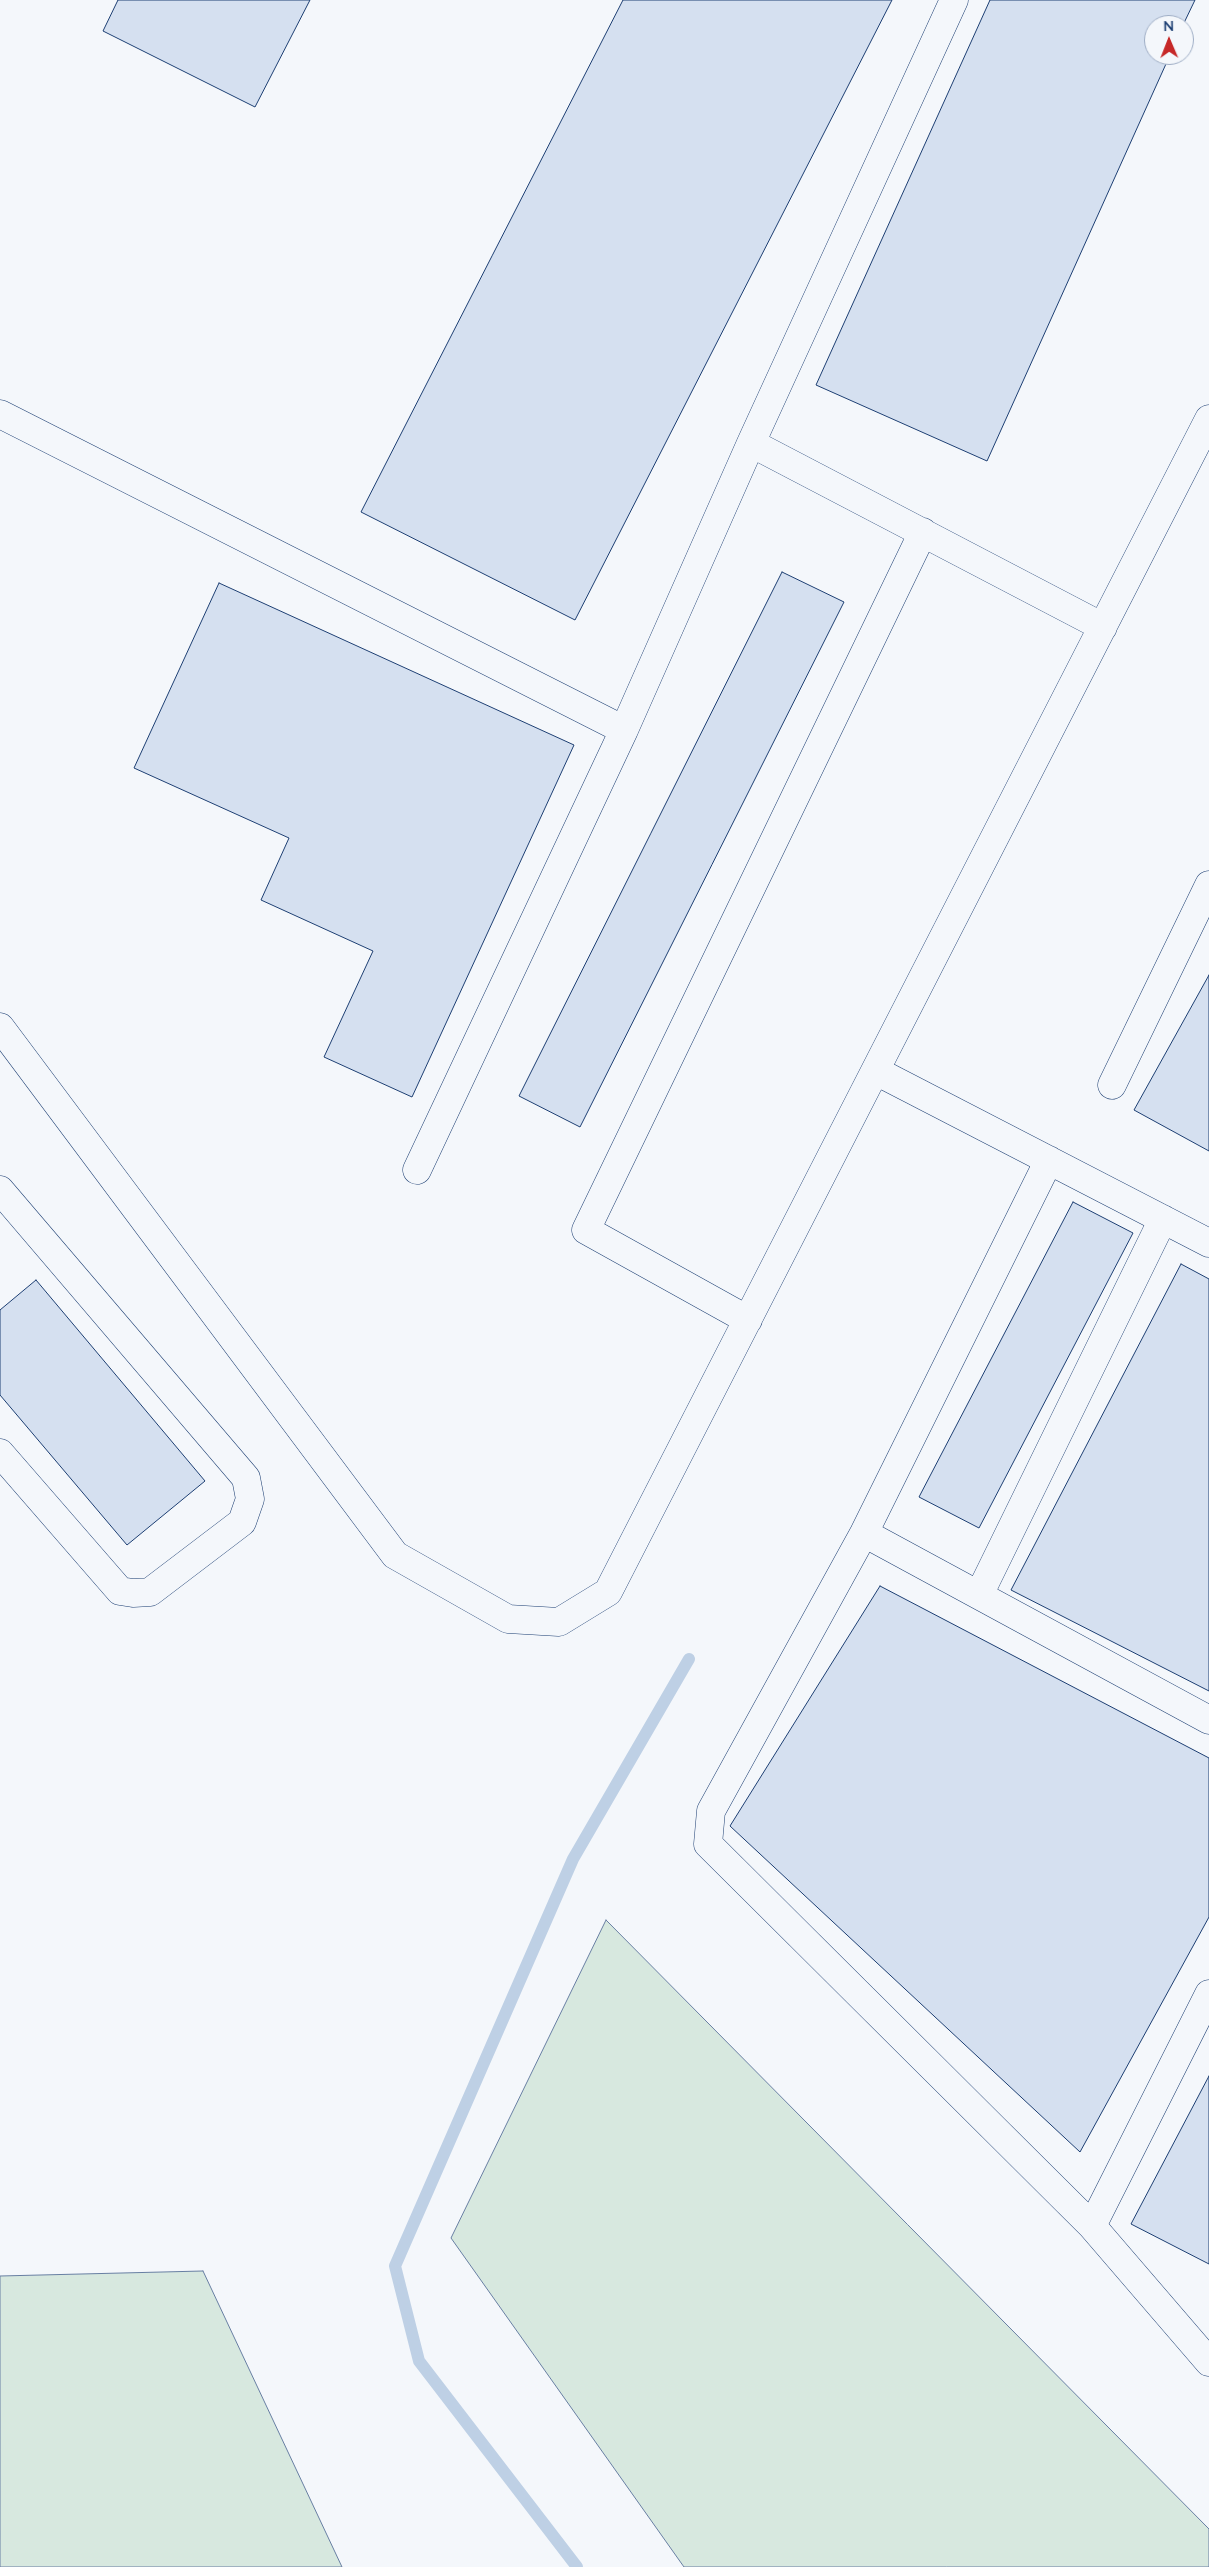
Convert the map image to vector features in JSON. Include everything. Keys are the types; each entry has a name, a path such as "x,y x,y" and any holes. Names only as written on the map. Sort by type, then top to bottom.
{"street":[{"path":"418,1170 624,730 751,443 954,0"},
{"path":"0,414 624,730"},
{"path":"0,1026 395,1555 508,1619 559,1622 608,1592 1209,419"},
{"path":"751,443 1103,627"},
{"path":"748,1320 586,1230 923,532"},
{"path":"1112,1085 1209,885"},
{"path":"876,1071 1209,1243"},
{"path":"1049,1160 864,1533 710,1811 708,1844 1092,2226 1209,2362"},
{"path":"0,1190 9,1218 246,1478 250,1499 242,1522 150,1592 133,1593 120,1591 0,1453"},
{"path":"979,1595 1163,1219"},
{"path":"864,1533 1209,1720"},
{"path":"1092,2226 1209,1994"}],"shaded area":[{"path":"606,1920 1209,2529 1209,2567 684,2567 451,2238"},
{"path":"203,2271 342,2567 0,2567 0,2276"}],"building":[{"path":"118,0 310,0 255,107 103,31"},
{"path":"623,0 892,0 575,620 361,512"},
{"path":"990,0 1195,0 1188,15 1144,15 1144,65 1165,65 987,461 816,385"},
{"path":"782,572 844,602 580,1127 519,1096"},
{"path":"219,583 574,745 412,1097 324,1057 373,951 261,900 289,838 134,768"},
{"path":"1209,975 1209,1151 1134,1110"},
{"path":"1073,1202 1133,1233 979,1528 919,1497"},
{"path":"1181,1264 1209,1279 1209,1691 1011,1590"},
{"path":"36,1280 205,1481 127,1545 0,1395 0,1310"},
{"path":"880,1586 1209,1758 1209,1917 1080,2152 730,1826"},
{"path":"1209,2076 1209,2264 1131,2224"}],"waterway":[{"path":"577,2567 419,2361 395,2266 573,1859 689,1659"}]}
